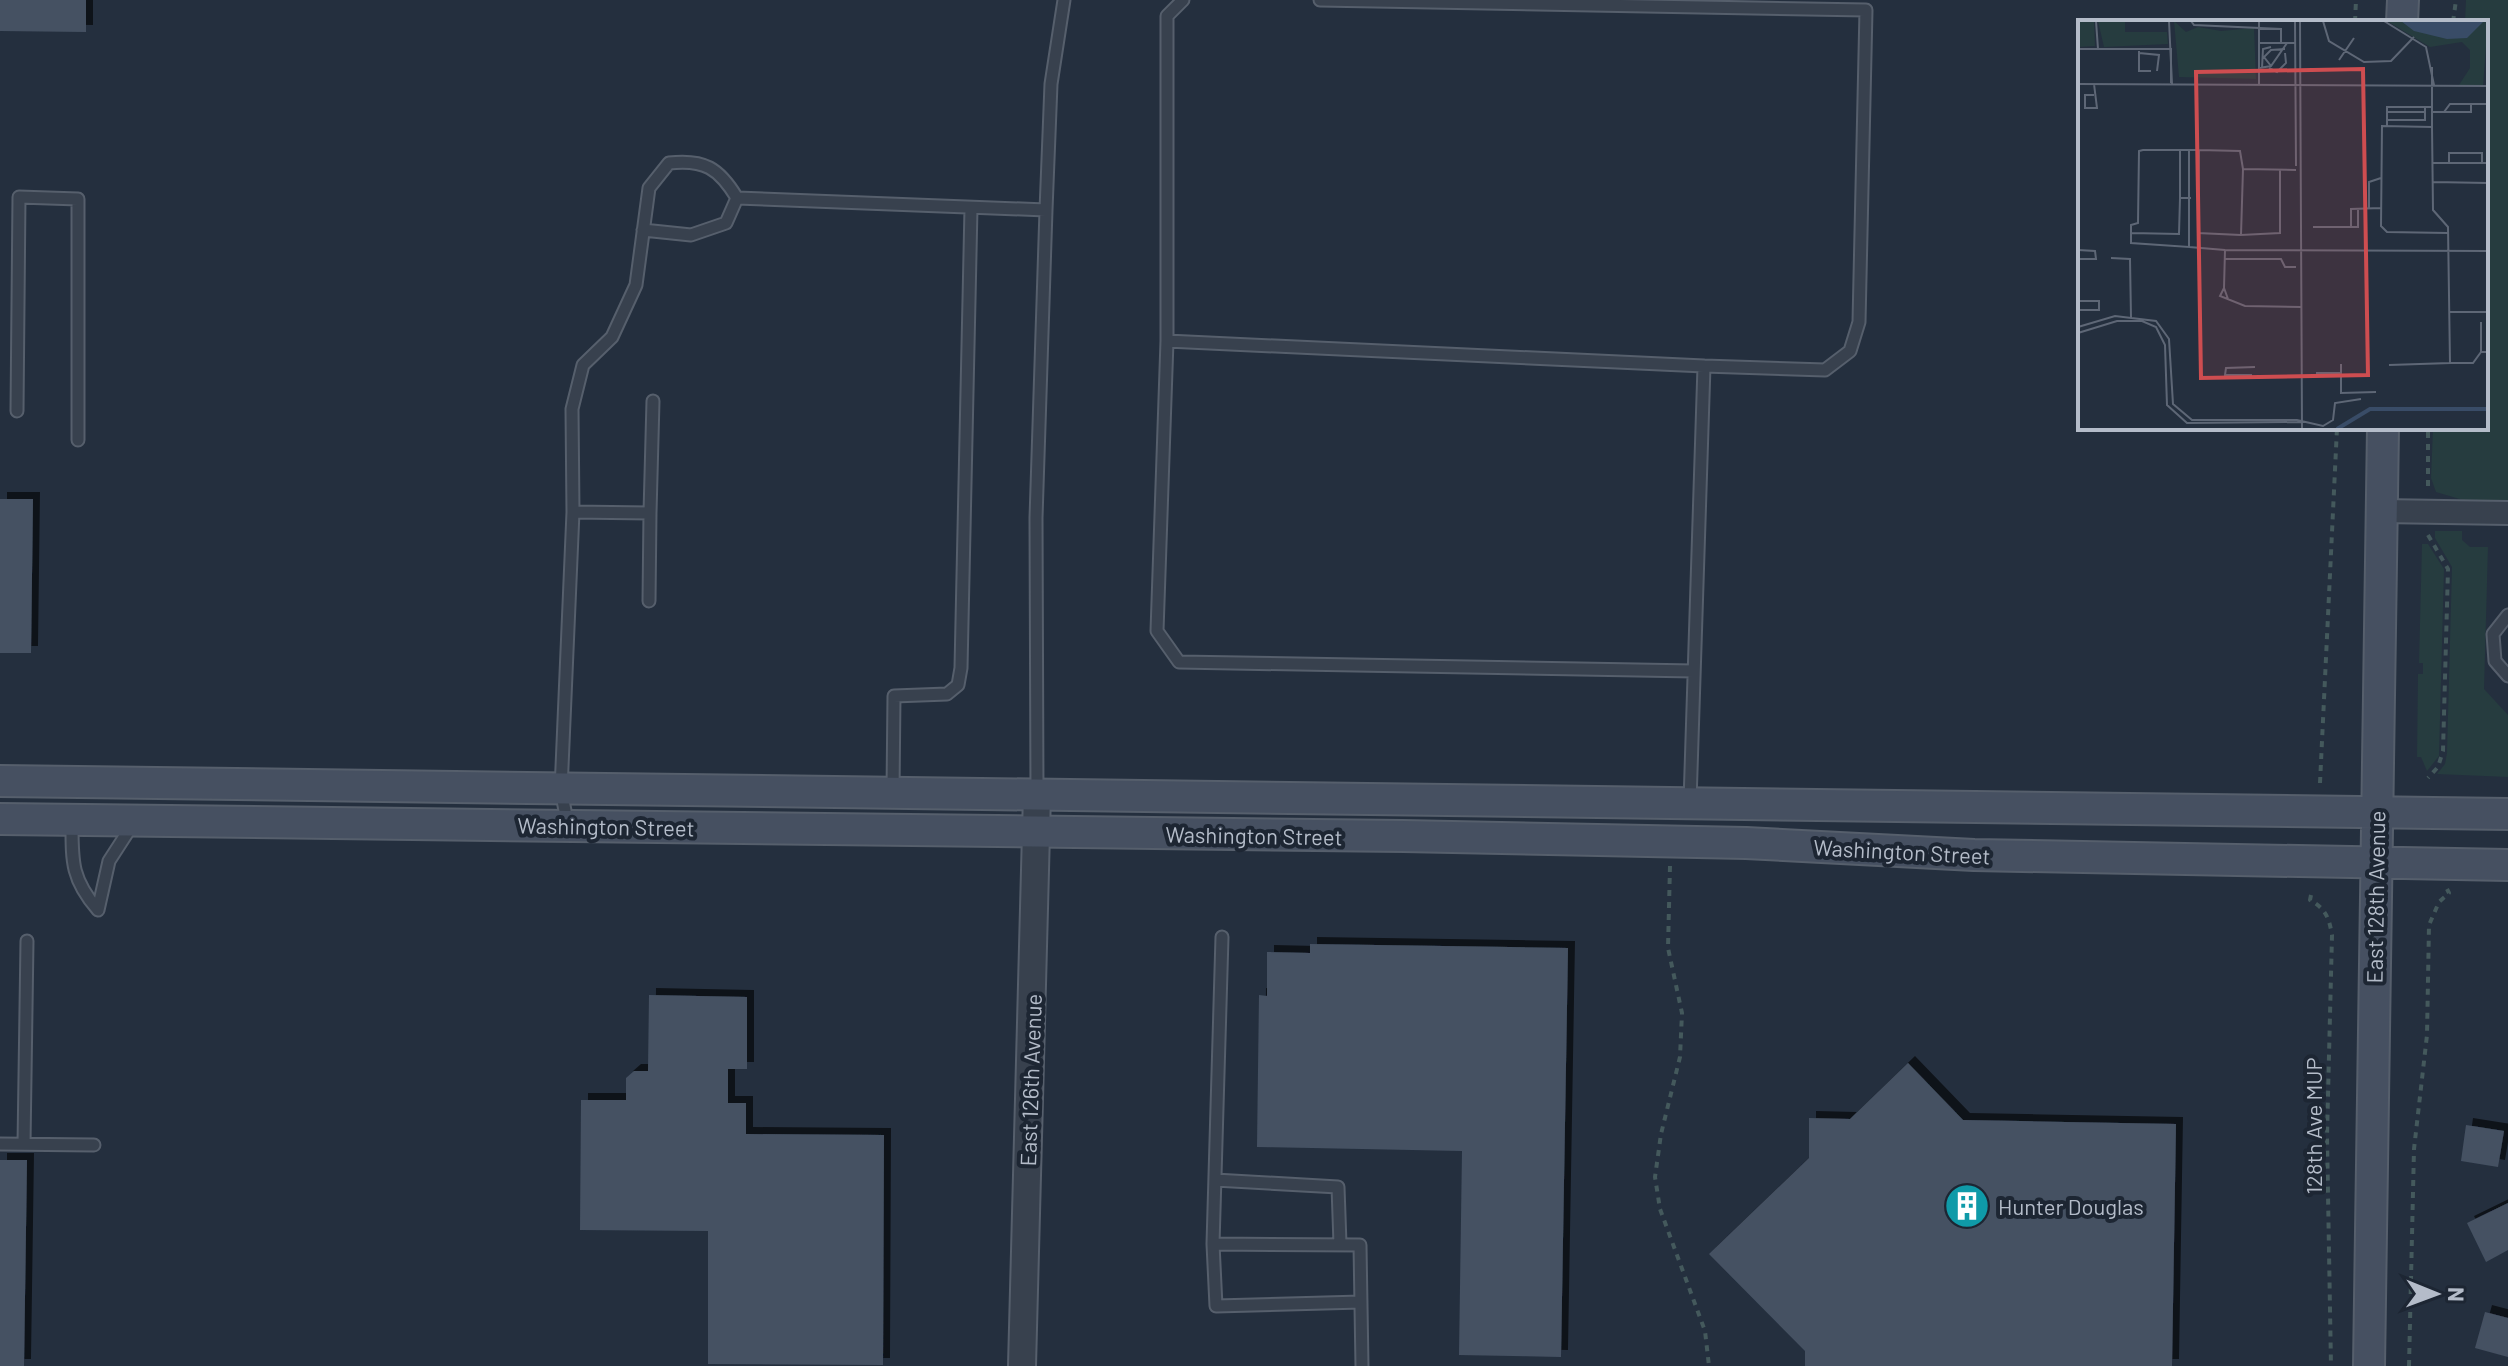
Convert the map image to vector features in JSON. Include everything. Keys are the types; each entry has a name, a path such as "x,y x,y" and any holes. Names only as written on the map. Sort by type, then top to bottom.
{"main road":[{"path":"2402,20 2403,0"},
{"name":"East 128th Avenue","path":"2369,1366 2383,430"},
{"name":"Washington Street","path":"0,781 2508,814"},
{"path":"71,782 72,819"},
{"name":"Washington Street","path":"0,819 1746,843 1974,855 2508,865"}],"street":[{"path":"2381,511 2508,513"},
{"name":"East 126th Avenue","path":"1022,1366 1037,794"}],"lane":[{"path":"1037,794 1036,518 1046,210 1051,84 1064,0"},
{"path":"1183,0 1167,16 1167,341 1157,631 1179,662 1694,671"},
{"path":"1167,341 1825,370 1850,351 1859,322 1866,5 1320,0"},
{"path":"568,826 561,790 573,512 572,409 583,365 612,337 636,285 649,188 669,163 690,161 722,173 737,198"},
{"path":"17,411 19,197 78,199 78,440"},
{"path":"737,198 1046,210"},
{"path":"643,230 691,235 726,223 737,198"},
{"path":"893,793 894,696 947,694 958,685 961,668 971,208"},
{"path":"1690,803 1704,366"},
{"path":"649,601 653,401"},
{"path":"573,512 650,513"},
{"path":"2508,615 2493,634 2495,661 2508,676"},
{"path":"72,819 76,878 80,889 98,910 109,861 121,838 137,821"},
{"path":"1222,937 1213,1244 1216,1306 1361,1302"},
{"path":"24,1144 27,941"},
{"path":"0,1144 94,1145"},
{"path":"1215,1180 1338,1187 1340,1244"},
{"path":"1213,1244 1360,1245 1362,1366"}],"path":[{"path":"2355,20 2356,0"},
{"path":"2453,20 2456,0"},
{"path":"2320,783 2337,430"},
{"path":"2428,430 2428,486"},
{"path":"2428,535 2448,569 2443,751 2438,767 2428,778"},
{"path":"1670,866 1668,948 1682,1013 1680,1057 1661,1134 1655,1177 1660,1209 1705,1331 1709,1366"},
{"path":"2409,1366 2414,1149 2427,1035 2429,925 2439,902 2449,893"},
{"name":"128th Ave MUP","path":"2311,895 2310,900 2322,907 2329,917 2332,935 2327,1136 2331,1366"}],"green space":[{"path":"2466,0 2508,0 2508,500 2463,500 2436,492 2431,478 2433,430 2488,430 2488,20 2465,20"},
{"path":"2435,531 2462,531 2462,540 2470,547 2488,547 2484,689 2508,715 2508,777 2437,774 2445,764 2447,753 2452,567 2435,538"},
{"path":"2422,544 2428,544 2444,569 2439,756 2427,771 2421,757 2417,757 2418,674 2423,674 2423,663 2419,663"}],"building":[{"path":"0,0 86,0 86,32 0,31"},
{"path":"0,499 33,499 31,653 0,653"},
{"path":"1310,944 1568,948 1561,1357 1459,1355 1462,1151 1257,1147 1259,995 1267,996 1267,952 1310,953"},
{"path":"649,995 747,997 747,1069 728,1069 728,1103 746,1103 746,1134 884,1135 883,1365 708,1364 708,1231 580,1230 581,1100 626,1100 626,1078 634,1071 648,1071"},
{"name":"Hunter Douglas","path":"1908,1063 1963,1120 2176,1124 2172,1366 1805,1366 1805,1351 1709,1254 1809,1158 1809,1118 1850,1119"},
{"path":"2466,1125 2504,1131 2498,1167 2461,1161"},
{"path":"0,1160 27,1160 24,1366 0,1366"},
{"path":"2508,1203 2508,1250 2486,1262 2467,1223"},
{"path":"2485,1312 2508,1318 2508,1357 2475,1348"}],"place":[{"name":"Hunter Douglas","path":"1967,1206"}]}
